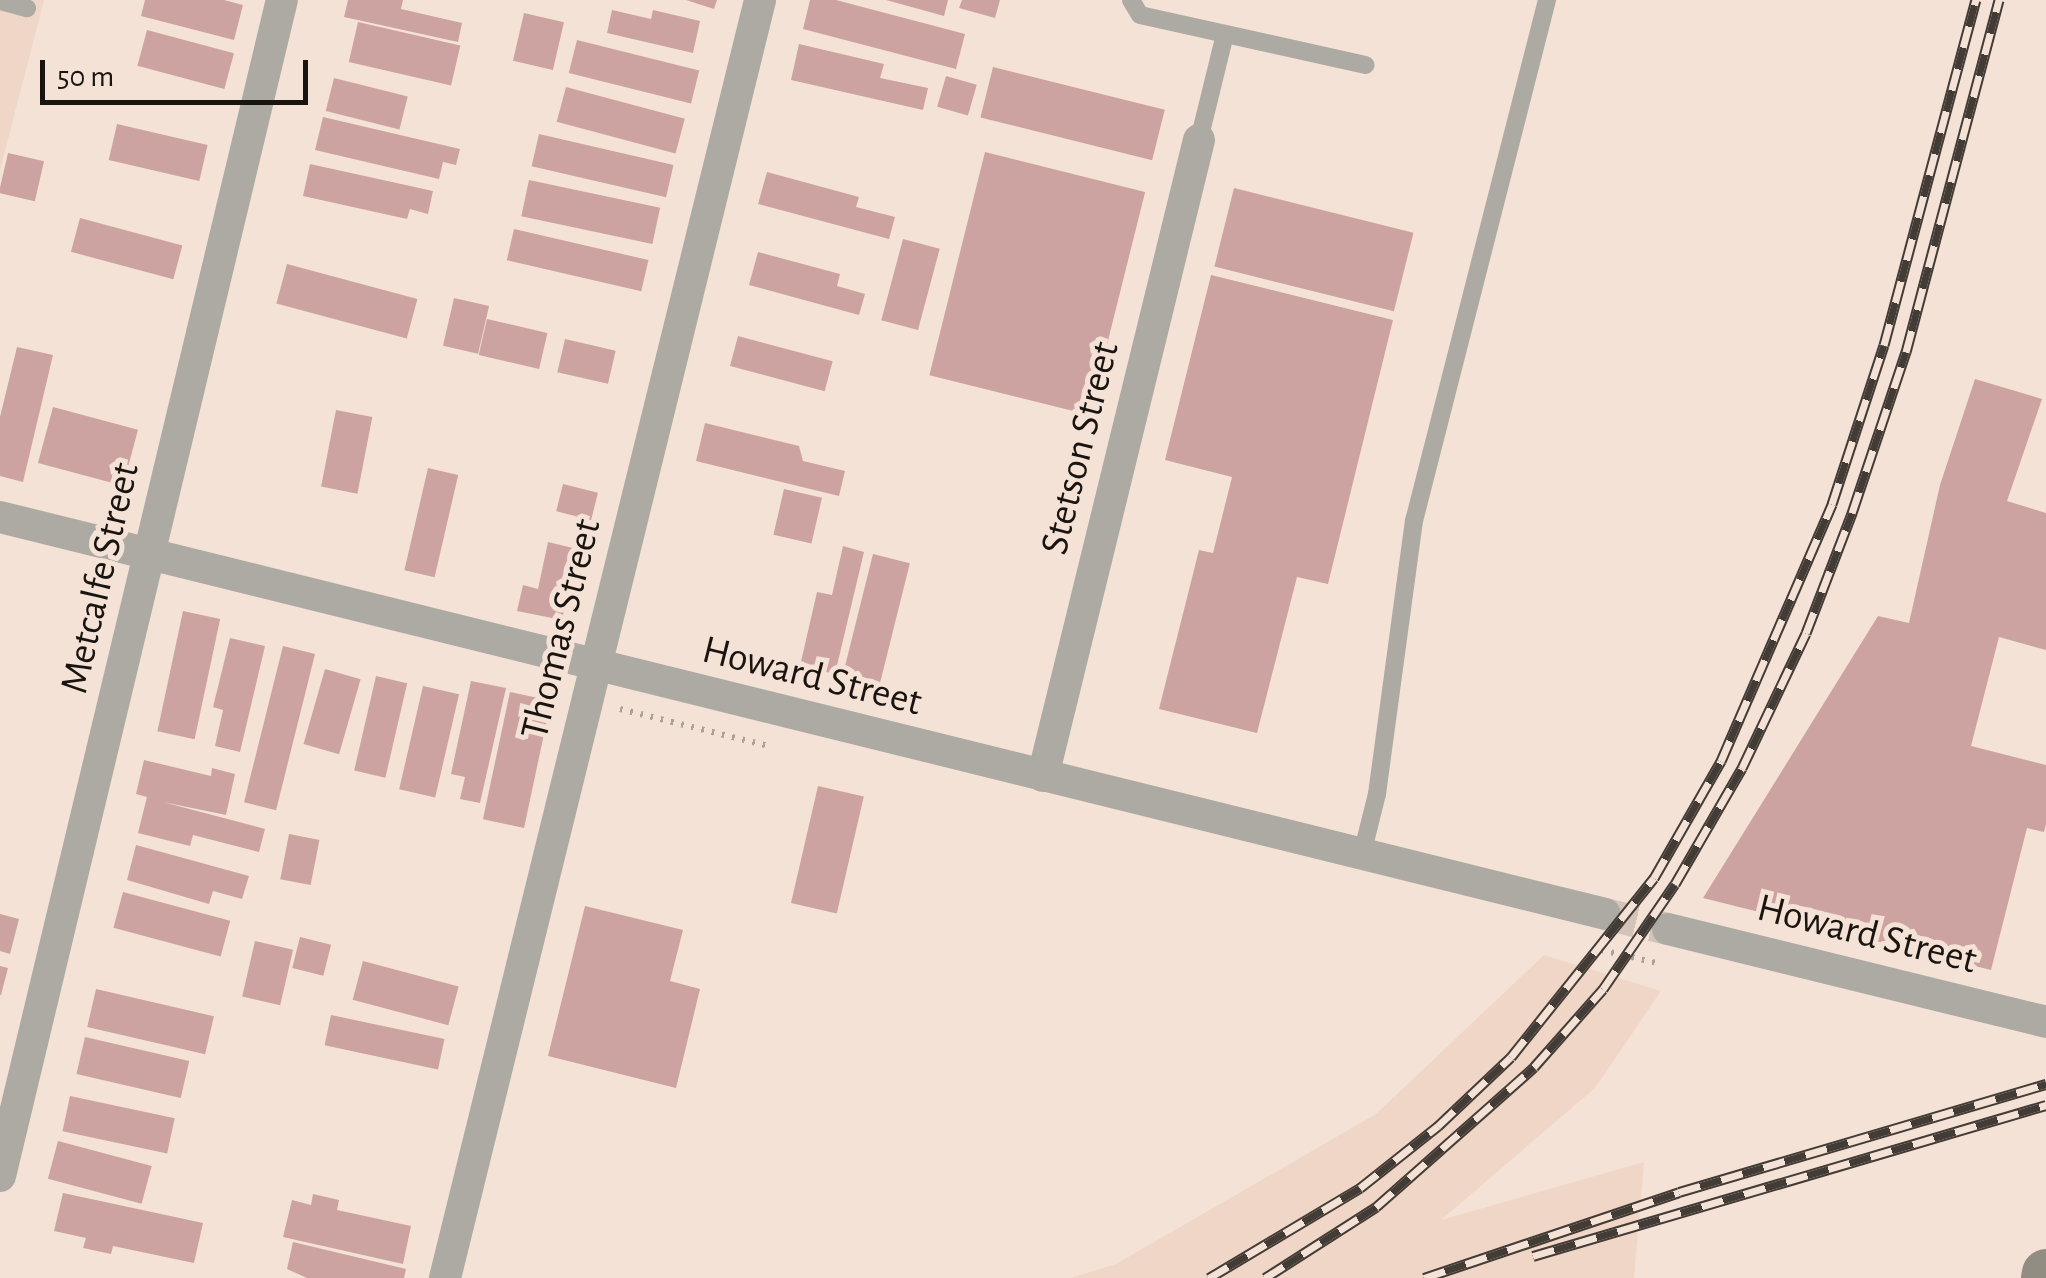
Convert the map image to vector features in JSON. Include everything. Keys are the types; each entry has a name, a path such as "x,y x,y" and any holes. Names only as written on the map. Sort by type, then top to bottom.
{"street":[{"name":"Metcalfe Street","path":"0,1176 282,0"},
{"name":"Thomas Street","path":"445,1278 760,0"},
{"name":"Stetson Street","path":"1042,776 1199,140"},
{"name":"Howard Street","path":"0,518 1605,914"},
{"name":"Howard Street","path":"1668,930 2046,1022"}],"lane":[{"path":"1131,0 1140,14 1366,64"},
{"path":"1362,854 1377,794 1414,521 1548,0"},
{"path":"0,1 27,8"},
{"path":"1199,140 1225,34"}],"shaded area":[{"path":"0,0 44,0 0,170"},
{"path":"1544,955 1661,991 1595,1088 1441,1220 1644,1162 1634,1278 1071,1278 1116,1264 1376,1114"}],"building":[{"path":"145,0 224,0 243,5 234,40 141,16"},
{"path":"348,0 403,0 401,9 462,23 458,42 344,17"},
{"path":"686,0 717,0 714,9"},
{"path":"810,0 836,0 965,34 956,69 803,29"},
{"path":"886,0 948,0 944,16"},
{"path":"962,0 1000,0 995,18 959,8"},
{"path":"612,10 651,19 653,10 700,21 693,53 607,33"},
{"path":"524,13 564,22 553,70 513,61"},
{"path":"358,22 460,46 451,86 349,62"},
{"path":"147,30 234,53 224,89 137,66"},
{"path":"577,40 699,70 691,103 569,73"},
{"path":"799,44 884,64 880,78 928,88 923,110 791,80"},
{"path":"993,67 1165,110 1152,160 980,117"},
{"path":"946,76 977,85 968,116 937,107"},
{"path":"334,78 408,96 400,129 326,111"},
{"path":"566,87 685,119 675,154 557,122"},
{"path":"323,117 460,149 456,165 443,162 439,179 315,150"},
{"path":"117,124 208,145 199,181 109,160"},
{"path":"539,134 673,165 666,197 532,166"},
{"path":"985,152 1145,192 1089,415 929,375"},
{"path":"8,153 44,161 35,201 0,193"},
{"path":"310,164 433,191 428,214 410,209 407,219 303,196"},
{"path":"767,172 859,197 856,207 895,217 889,239 758,204"},
{"path":"529,180 660,208 652,244 521,216"},
{"path":"1234,188 1414,233 1394,311 1214,267"},
{"path":"80,218 182,245 173,279 71,252"},
{"path":"514,229 648,260 641,291 507,260"},
{"path":"903,239 940,249 918,330 881,320"},
{"path":"758,252 840,274 837,286 865,294 859,315 749,285"},
{"path":"287,264 417,299 407,339 276,304"},
{"path":"1211,275 1393,320 1328,584 1297,577 1257,733 1159,709 1199,550 1213,553 1232,477 1165,460"},
{"path":"454,298 489,306 478,354 443,346"},
{"path":"487,319 547,333 539,369 479,355"},
{"path":"738,336 833,361 825,391 730,366"},
{"path":"565,339 616,351 608,384 557,372"},
{"path":"17,347 53,355 23,482 0,476 0,417"},
{"path":"1975,379 2042,399 2007,501 2046,513 2046,650 1999,637 1971,746 2046,765 2044,832 2027,828 1991,970 1703,898 1878,616 1909,623 1940,485"},
{"path":"53,407 138,430 123,486 38,463"},
{"path":"336,410 372,417 357,494 321,487"},
{"path":"705,423 799,446 803,461 845,471 839,496 696,461"},
{"path":"428,468 458,475 435,577 404,570"},
{"path":"563,484 598,493 591,520 556,511"},
{"path":"784,489 822,498 811,544 773,535"},
{"path":"548,542 577,549 562,620 517,611 523,585 538,589"},
{"path":"843,546 864,552 835,674 800,666 817,592 832,595"},
{"path":"873,554 910,563 880,684 843,675"},
{"path":"183,611 220,619 195,739 157,731"},
{"path":"230,638 265,646 240,752 215,746 223,710 213,707"},
{"path":"283,646 315,654 276,810 244,802"},
{"path":"325,669 361,679 339,754 304,744"},
{"path":"376,676 407,683 385,778 354,771"},
{"path":"471,681 506,688 480,803 460,799 465,777 451,774"},
{"path":"423,686 459,694 435,798 399,789"},
{"path":"510,692 551,701 524,828 483,819"},
{"path":"144,760 211,776 212,768 235,774 226,815 163,802 265,829 259,852 193,835 190,846 138,833 147,797 136,794"},
{"path":"818,786 864,797 837,913 791,903"},
{"path":"289,834 319,840 311,885 280,879"},
{"path":"136,845 249,876 242,899 213,891 209,904 127,880"},
{"path":"123,892 230,921 221,956 113,928"},
{"path":"585,906 683,930 670,981 700,989 676,1088 548,1056"},
{"path":"0,914 19,919 10,954 0,951"},
{"path":"300,937 331,945 323,976 292,968"},
{"path":"255,941 293,950 280,1005 242,997"},
{"path":"363,961 459,987 448,1025 353,1000"},
{"path":"0,966 8,968 1,995 0,995"},
{"path":"96,989 214,1016 205,1054 87,1027"},
{"path":"331,1015 444,1039 438,1069 325,1045"},
{"path":"85,1037 189,1061 181,1098 76,1074"},
{"path":"70,1096 175,1118 167,1153 63,1131"},
{"path":"58,1141 152,1166 142,1204 48,1179"},
{"path":"63,1193 203,1223 194,1263 113,1246 111,1254 83,1248 86,1238 54,1231"},
{"path":"313,1194 339,1200 337,1210 411,1226 403,1264 283,1237 292,1200 311,1205"},
{"path":"293,1242 406,1269 404,1278 307,1278 287,1269"}],"tunnel":[{"path":"1605,914 1668,929"}],"railway":[{"path":"1209,1278 1360,1188 1438,1126 1511,1057 1654,878 1721,761 1832,504 1884,345 1976,0"},
{"path":"1265,1278 1376,1207 1534,1067 1603,989 1675,884 1742,768 1806,633 1852,513 1906,352 1999,0"},
{"path":"1424,1278 1679,1192 2046,1084"},
{"path":"1533,1256 2046,1105"}]}
